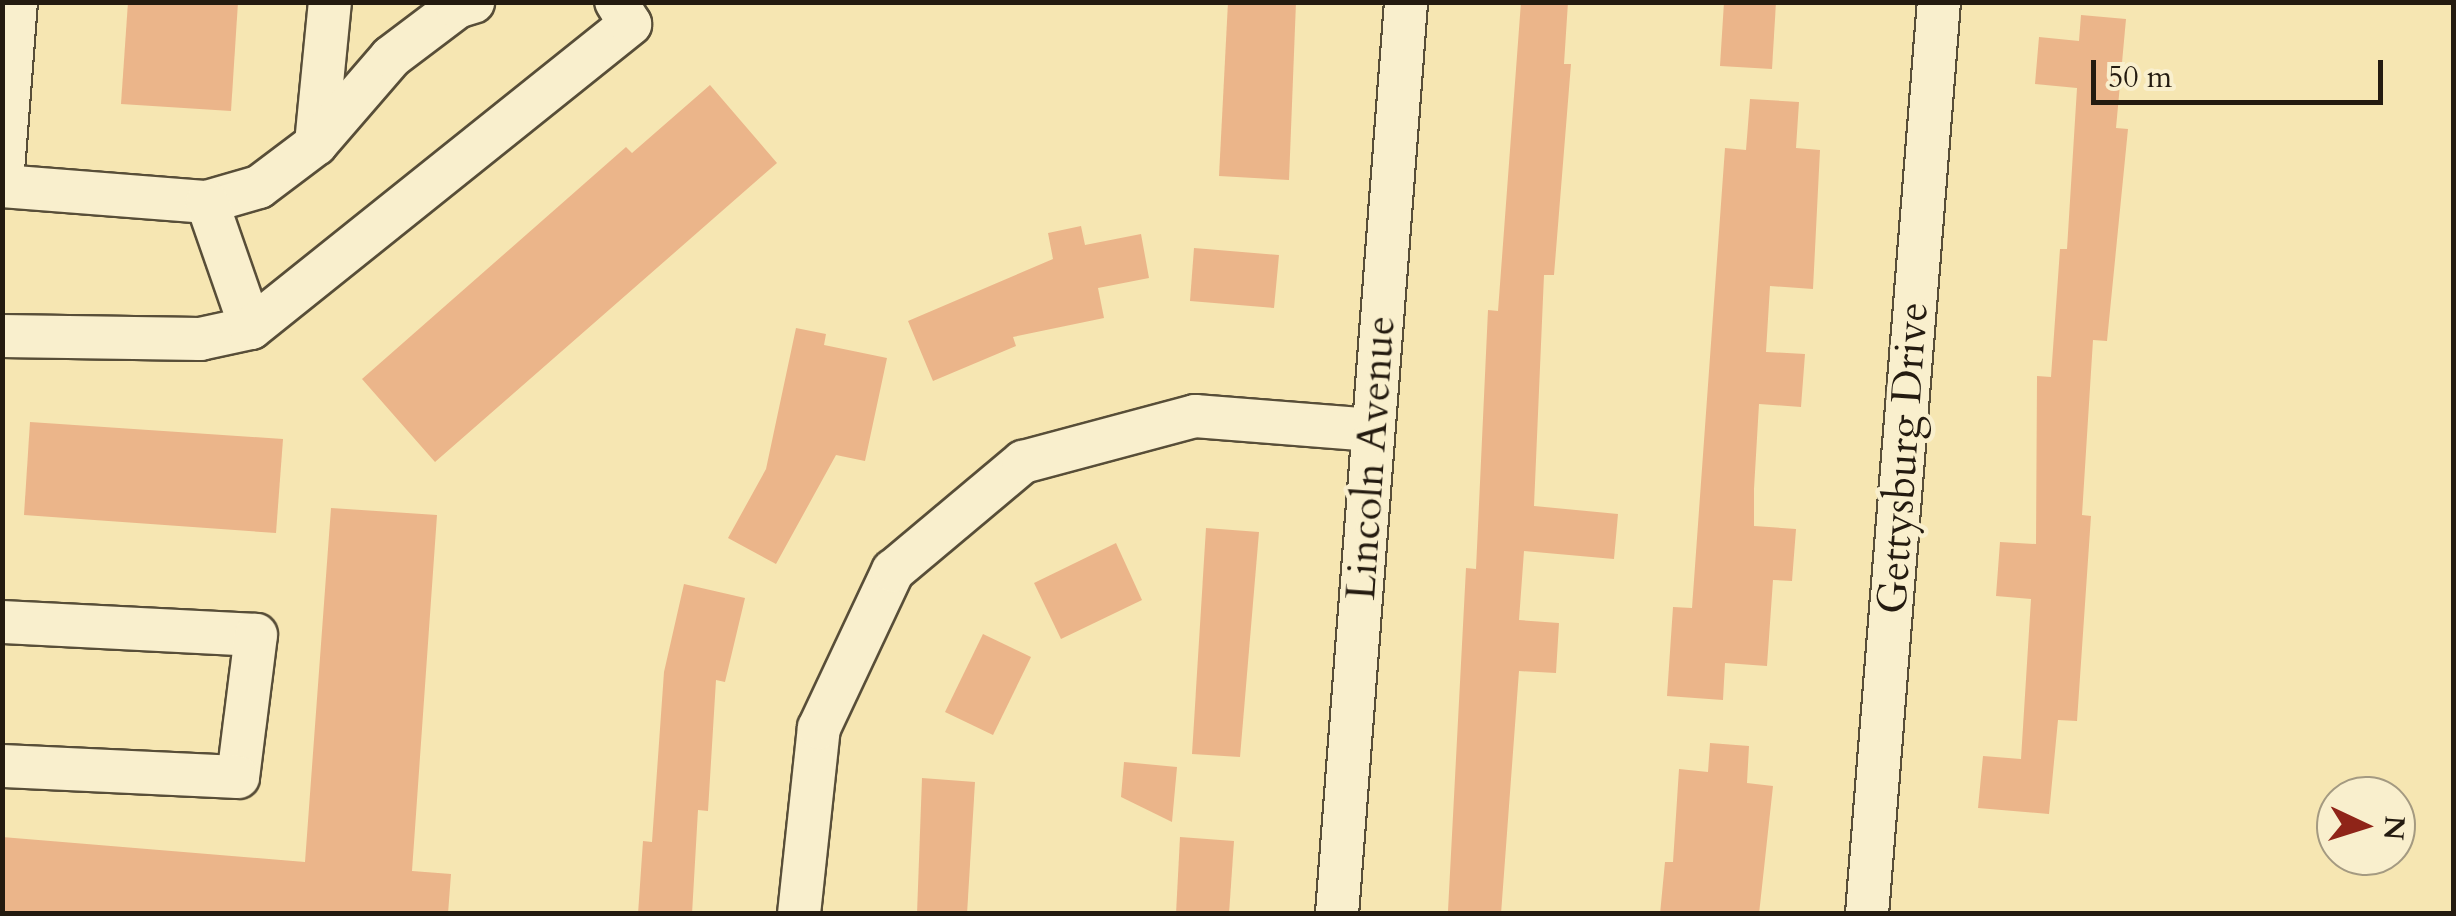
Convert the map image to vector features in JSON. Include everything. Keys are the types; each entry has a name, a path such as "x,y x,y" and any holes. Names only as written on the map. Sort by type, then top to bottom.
{"street":[{"path":"16,2 2,185 208,202 259,187 316,144 392,57 457,7 473,2"},
{"path":"316,144 330,2"},
{"path":"2,336 200,339 250,328 630,24 616,2"},
{"name":"Lincoln Avenue","path":"1337,914 1406,2"},
{"name":"Gettysburg Drive","path":"1868,914 1939,2"},
{"path":"208,202 250,328"},
{"path":"799,914 820,728 893,571 1023,462 1196,416 1372,430"},
{"path":"2,622 256,636 238,777 2,766"}],"building":[{"path":"128,2 238,2 231,111 121,104"},
{"path":"1228,2 1296,2 1289,180 1219,176"},
{"path":"1521,2 1568,2 1564,64 1571,64 1554,275 1544,275 1534,506 1618,514 1614,559 1524,551 1519,620 1559,623 1556,673 1519,671 1501,914 1486,914 1448,911 1466,568 1476,569 1488,310 1498,311"},
{"path":"1724,2 1776,2 1772,69 1720,66"},
{"path":"2081,15 2126,19 2116,128 2128,129 2107,341 2093,340 2082,515 2091,516 2077,721 2058,720 2049,814 1978,808 1983,756 2021,759 2031,599 1996,596 2000,542 2036,544 2037,376 2051,377 2060,249 2067,249 2077,88 2035,84 2039,37 2079,41"},
{"path":"710,85 777,163 435,462 362,379 626,147 632,153"},
{"path":"1750,99 1799,102 1796,148 1820,150 1813,289 1770,286 1766,352 1805,354 1801,407 1759,404 1754,526 1796,529 1792,581 1773,580 1767,666 1725,663 1723,700 1667,696 1673,607 1692,608 1725,148 1746,150"},
{"path":"1081,226 1085,245 1141,234 1149,278 1098,288 1104,318 1013,337 1016,346 933,381 908,321 1053,259 1048,233"},
{"path":"1194,248 1279,255 1274,308 1190,301"},
{"path":"796,328 826,334 824,345 887,358 865,461 836,455 776,564 728,538 766,469"},
{"path":"30,422 283,439 276,533 24,515"},
{"path":"331,508 437,515 412,871 451,874 448,914 2,914 2,837 305,862"},
{"path":"1206,528 1259,532 1240,757 1192,754"},
{"path":"1116,543 1142,600 1061,639 1034,583"},
{"path":"684,584 745,598 725,682 716,680 708,811 698,810 692,914 638,914 643,841 652,842 664,672"},
{"path":"983,634 1031,657 993,735 945,712"},
{"path":"1710,743 1749,746 1747,783 1773,786 1759,914 1660,914 1665,862 1673,862 1679,769 1708,772"},
{"path":"1124,762 1177,767 1172,822 1121,797"},
{"path":"922,778 975,782 967,914 917,914"},
{"path":"1180,837 1234,841 1229,914 1176,914"}]}
